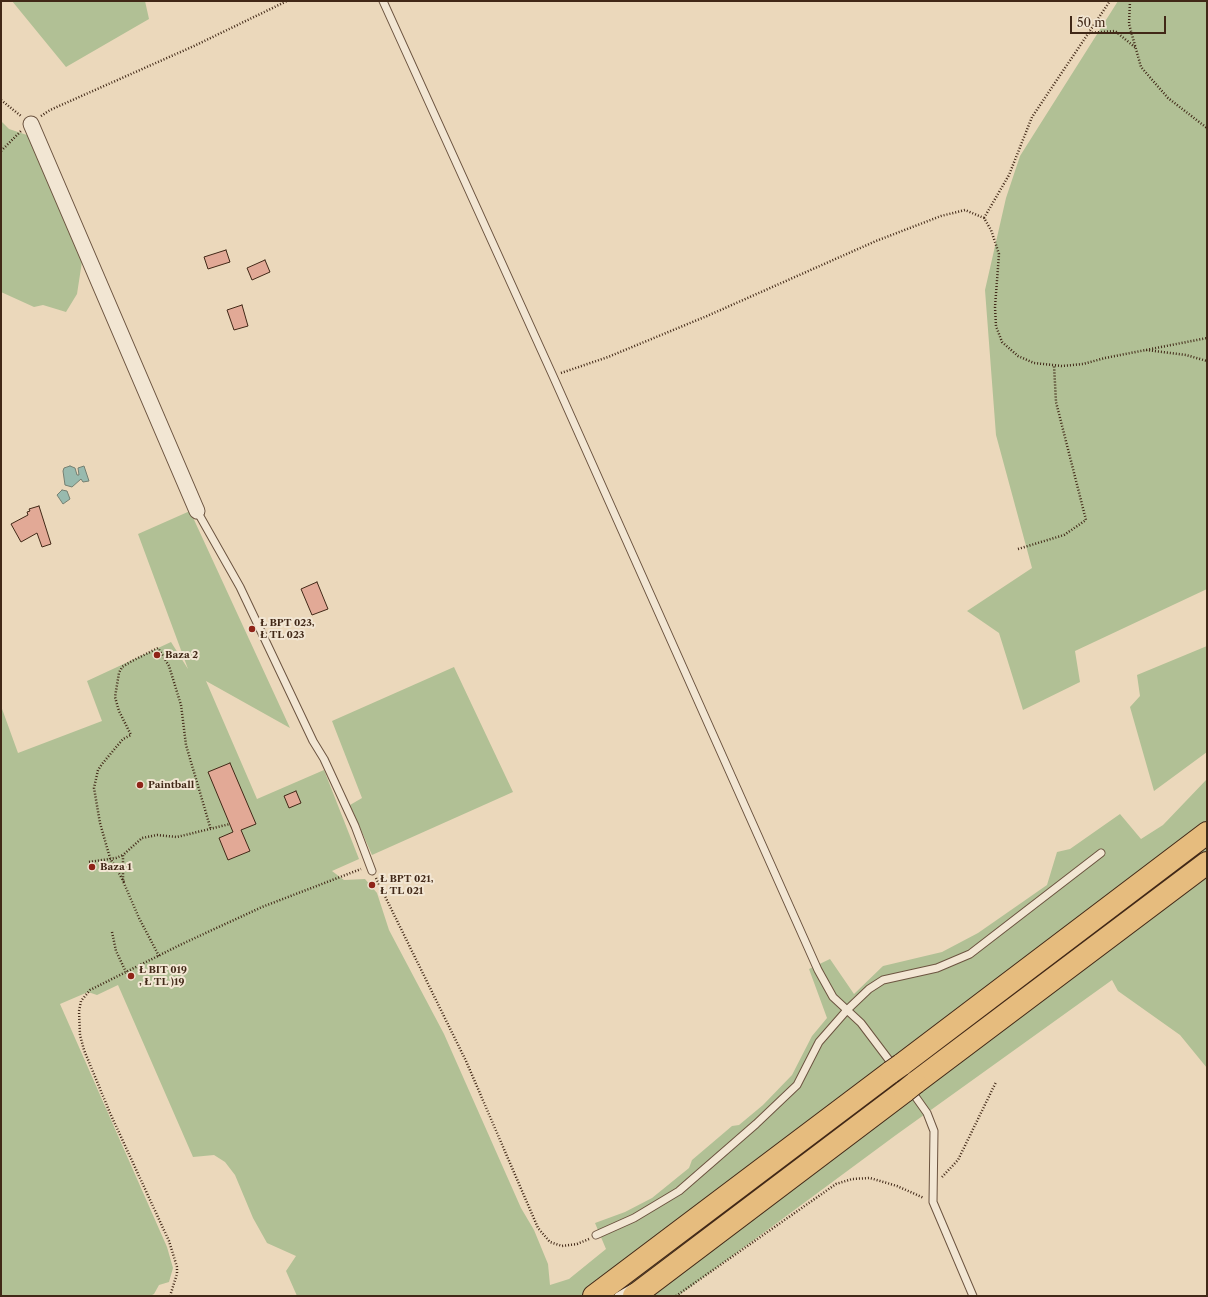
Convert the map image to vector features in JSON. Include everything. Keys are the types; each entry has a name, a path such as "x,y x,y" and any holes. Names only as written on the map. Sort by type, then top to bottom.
{"highway":[{"path":"634,1296 691,1253 903,1078 1207,833"},
{"path":"594,1296 676,1234 903,1078 1207,863"}],"street":[{"path":"31,124 197,512"}],"lane":[{"path":"383,1 553,376 818,970 833,997 861,1023 903,1078 927,1113 934,1131 933,1202 973,1296"},
{"path":"197,512 240,587 309,734 324,760 355,826 371,868"},
{"path":"596,1236 634,1218 679,1191 756,1124 797,1085 819,1042 847,1010 869,989 883,980 937,968 970,954 1101,854"},
{"path":"610,1296 676,1234"},
{"path":"618,1296 691,1253"}],"path":[{"path":"1,151 21,130 50,110 194,46 287,1"},
{"path":"984,218 1009,175 1032,117 1110,1"},
{"path":"1130,1 1129,24 1142,67 1168,98 1207,128"},
{"path":"1089,33 1115,31 1136,48"},
{"path":"1,100 31,124"},
{"path":"553,376 615,354 876,240 941,216 965,210 984,218 991,230 999,254 995,307 996,326 1002,342 1018,356 1034,363 1054,365 1083,364 1207,338"},
{"path":"1144,350 1186,355 1207,360"},
{"path":"1018,549 1064,535 1086,520 1056,402 1054,365"},
{"path":"159,956 139,918 124,882 110,858 100,823 94,788 98,770 102,764 123,739 131,735 118,711 115,697 122,667 158,648 168,666 181,705 186,745 211,830"},
{"path":"89,862 123,855 142,838 157,835 177,837 211,830 230,824"},
{"path":"123,855 124,882"},
{"path":"170,1296 178,1274 169,1240 110,1113 84,1050 80,1035 79,1011 81,1001 90,990 262,907 320,883 371,868 466,1061 538,1228 550,1242 562,1246 577,1244 596,1236"},
{"path":"112,932 116,951 126,972"},
{"path":"940,1179 958,1160 996,1082"},
{"path":"676,1296 836,1184 852,1179 870,1178 897,1186 933,1202"}],"green space":[{"path":"12,1 145,1 149,19 66,67"},
{"path":"1118,1 1207,1 1207,589 1075,651 1080,682 1023,710 999,633 967,611 1032,568 996,435 985,290 1006,198 1020,156"},
{"path":"1,121 9,129 33,137 83,255 77,294 66,312 43,305 34,307 1,292"},
{"path":"190,511 290,728 206,681 257,799 324,770 359,859 332,871 344,880 365,879 377,893 389,930 444,1034 521,1208 534,1230 548,1264 550,1285 569,1279 606,1249 595,1223 625,1212 652,1198 689,1168 692,1160 732,1126 739,1125 763,1105 792,1075 812,1036 827,1018 809,969 830,959 854,994 883,966 942,952 978,933 1047,885 1057,852 1070,849 1120,814 1141,839 1163,825 1207,779 1207,1068 1180,1035 1118,991 1112,980 896,1135 678,1296 297,1296 286,1271 296,1256 267,1243 253,1218 235,1175 225,1162 214,1155 193,1157 118,985 97,995 88,992 60,1004 167,1247 173,1268 169,1282 159,1285 154,1294 150,1296 1,1296 1,706 18,753 102,721 87,681 171,642 188,669 138,534"},
{"path":"1207,646 1207,752 1154,791 1130,707 1140,696 1137,675"},
{"path":"454,667 513,792 372,855 350,805 362,798 332,721"}],"water":[{"path":"70,466 75,468 77,475 79,475 78,468 84,466 89,481 83,482 81,479 72,487 65,485 63,471 64,468"},
{"path":"62,490 67,491 70,499 63,504 57,495"}],"building":[{"path":"226,250 230,262 208,269 204,257"},
{"path":"265,260 270,272 252,280 247,268"},
{"path":"242,305 248,326 234,330 227,310"},
{"path":"39,506 51,544 42,547 37,533 21,542 11,524 28,515 27,512 30,511 29,509"},
{"path":"317,582 328,609 312,615 301,589"},
{"path":"230,763 256,824 241,830 250,851 228,860 219,838 233,832 208,772"},
{"path":"296,791 301,803 289,808 284,796"}],"place":[{"name":"Ł BPT 023, Ł TL 023","path":"252,629"},
{"name":"Baza 2","path":"157,655"},
{"name":"Paintball","path":"140,785"},
{"name":"Baza 1","path":"92,867"},
{"name":"Ł BPT 021, Ł TL 021","path":"372,885"},
{"name":"Ł BIT 019 , Ł TL )19","path":"131,976"}]}
